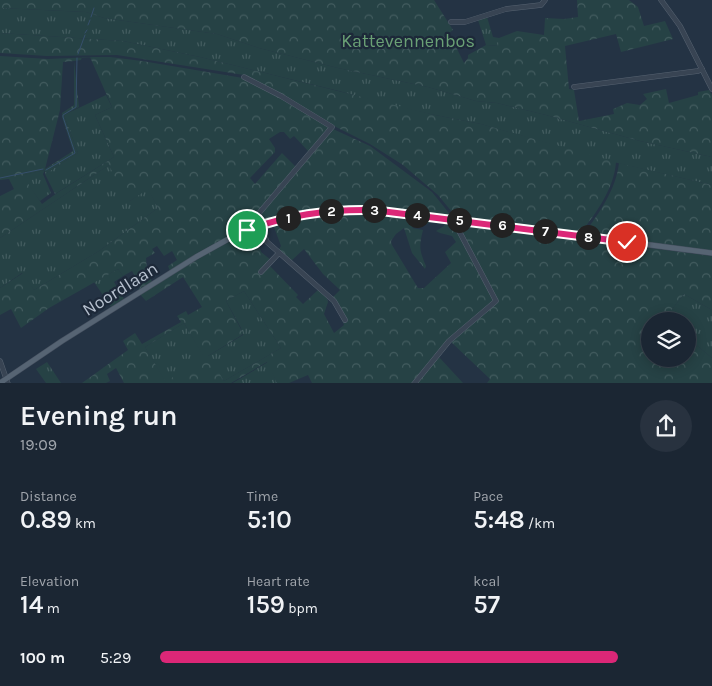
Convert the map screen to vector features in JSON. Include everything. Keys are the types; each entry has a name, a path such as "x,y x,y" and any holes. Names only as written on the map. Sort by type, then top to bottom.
{"main road":[{"name":"Noordlaan","path":"213,247 290,218 328,212 362,210 390,211 712,252"},
{"name":"Noordlaan","path":"0,383 7,382 42,355 213,247 247,230 261,228"}],"street":[{"path":"451,22 465,22 506,9 538,5 545,0"},
{"path":"662,0 680,26 712,89"},
{"path":"574,87 702,69"},
{"path":"244,77 281,96 332,127 254,219 247,230"},
{"path":"415,383 449,341 496,301 458,229 459,220"},
{"path":"261,228 267,242 334,302 344,320"},
{"path":"261,272 279,253"},
{"path":"0,361 7,382"}],"green space":[{"name":"Kattevennenbos","path":"0,0 434,0 453,30 449,33 464,63 468,55 486,45 498,46 499,38 517,31 544,35 545,18 564,19 578,17 577,0 629,0 638,7 644,26 665,21 673,39 621,52 616,34 565,46 569,89 574,90 579,121 614,114 613,109 627,103 640,105 647,99 643,94 666,89 669,103 709,90 712,95 712,157 640,141 497,103 476,101 428,87 338,68 259,48 217,34 104,18 86,12 0,8"},
{"path":"0,8 86,12 104,18 217,34 259,48 338,68 428,87 476,101 497,103 546,115 640,141 712,157 712,185 609,161 481,124 386,104 200,57 123,41 0,33"},
{"path":"487,17 493,37 499,38 499,46 486,45 478,20"},
{"path":"0,33 123,41 200,57 435,115 481,124 616,162 615,172 603,200 580,234 457,218 438,195 403,165 370,144 332,125 244,75 117,55 47,56 0,53"},
{"path":"0,56 48,59 82,58 81,60 74,61 79,107 64,115 78,153 45,174 45,170 20,176 23,184 27,182 42,204 114,157 95,115 112,107 90,57 110,57 142,61 243,78 281,97 333,129 370,146 432,192 457,223 712,256 712,310 684,294 670,312 641,312 641,367 696,367 696,345 712,358 712,383 487,383 490,379 450,341 438,356 463,383 312,383 308,375 289,383 277,383 267,362 231,383 124,383 116,368 107,374 110,381 106,383 82,383 128,350 123,341 135,333 142,344 181,322 177,316 186,311 188,315 202,307 183,277 146,301 137,291 141,286 132,271 123,276 118,269 49,308 21,328 11,309 0,315 0,288 23,273 34,290 99,251 158,208 148,189 130,201 125,198 109,165 0,238 0,196 14,189 9,179 0,180","holes":["74,61 74,105 62,113 73,151 45,169 60,110 63,62","280,132 284,132 290,139 294,136 309,152 296,167 282,153 255,184 250,178 275,152 275,148 269,139","432,221 443,221 444,226 436,231 452,236 456,242 445,252 451,263 424,288 418,288 391,241 404,228 412,253 425,269 426,266 420,248 423,230 412,228 418,222 425,225","274,227 281,246 278,251 291,261 304,249 323,274 340,290 331,302 338,309 344,325 334,333 324,314 328,302 326,296 318,290 303,304 296,297 298,295 268,264 271,260 261,252 257,238 246,243 243,237","157,246 164,256 172,251 177,260 168,266 170,271 152,282 147,270 146,258 155,253 152,249","244,291 281,348 224,381 214,367 201,362 189,367 166,382 145,347 184,323 203,356 208,356 243,333 226,301"]},
{"path":"106,95 112,107 95,115 114,157 55,194 45,174 78,153 64,115"},
{"path":"619,163 712,185 712,251 584,234 611,192"},
{"path":"109,165 130,201 148,188 158,208 99,251 34,290 22,273 0,288 0,238"},
{"path":"45,170 43,174 51,193 40,201 27,183 23,185 19,176"},
{"path":"118,269 123,276 114,282 124,299 111,307 94,282"},
{"path":"244,291 281,348 224,381 222,378 166,383 145,347 184,323 203,355 208,356 243,335 226,301"},
{"path":"684,294 712,310 712,358 696,345 696,312 670,312"},
{"path":"47,362 61,383 46,383 36,369"},
{"path":"268,362 277,383 233,383"}],"waterway":[{"path":"91,17 94,8"},
{"path":"88,25 90,20"},
{"path":"78,54 85,35"},
{"path":"46,170 75,153 63,115 76,107 77,58"},
{"path":"0,178 43,169"}],"route":[{"path":"247,230 269,222 306,215 346,210 373,210 627,242"}]}
